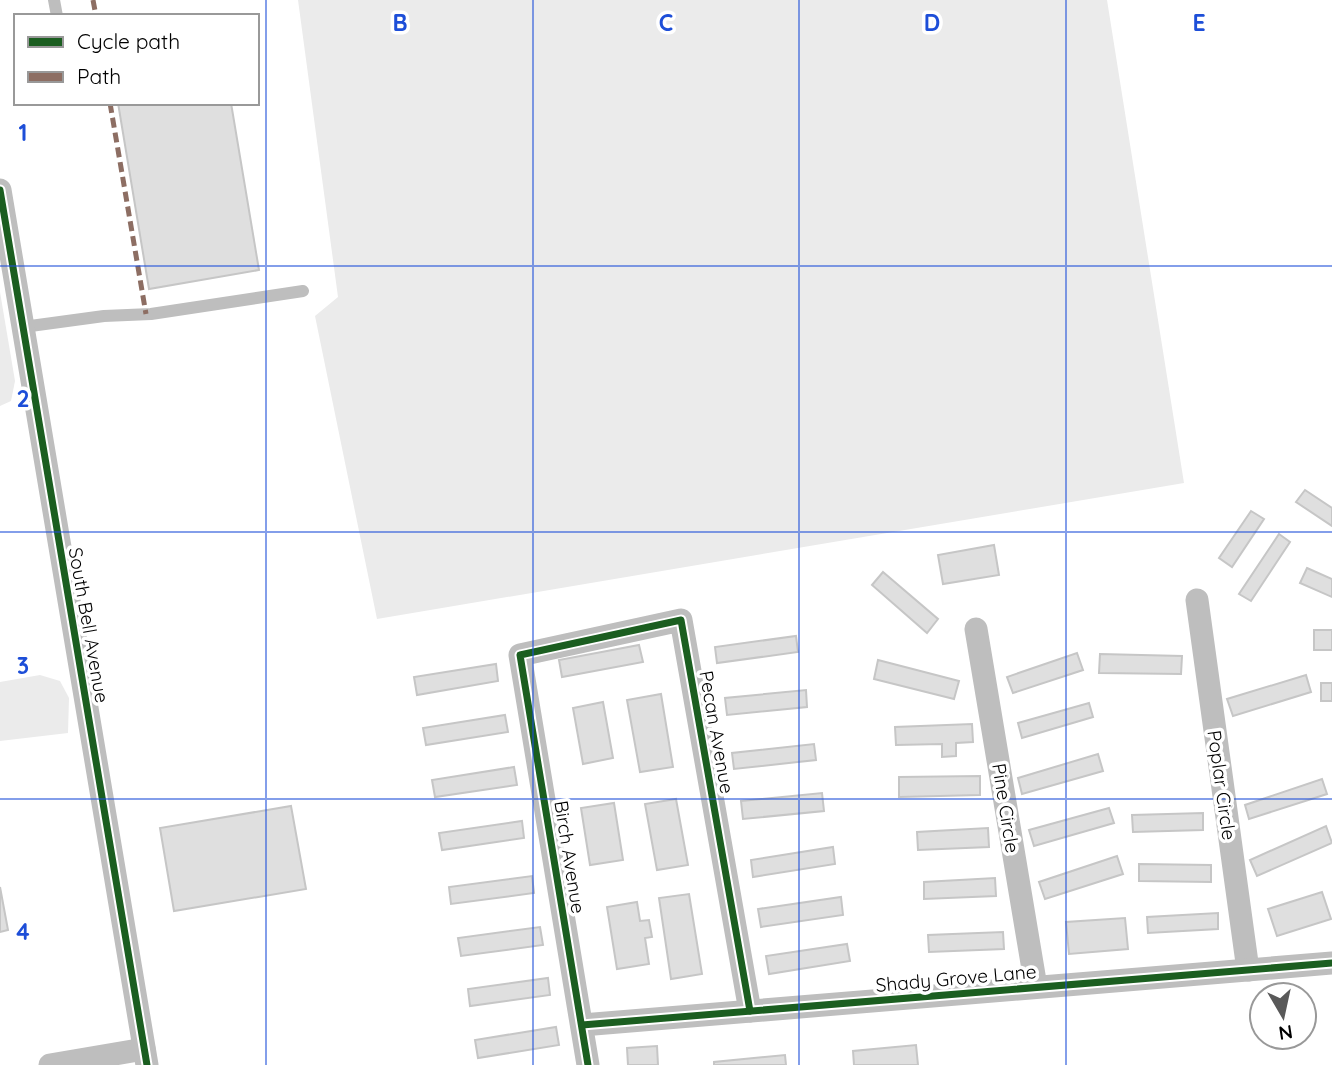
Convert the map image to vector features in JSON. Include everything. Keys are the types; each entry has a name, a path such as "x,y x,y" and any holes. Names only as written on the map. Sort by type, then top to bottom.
{"street":[{"name":"South Bell Avenue","path":"0,190 145,1057"},
{"name":"Poplar Circle","path":"1197,600 1248,970"},
{"name":"Pecan Avenue","path":"520,655 681,620 750,1011"},
{"name":"Pine Circle","path":"976,629 1036,987"},
{"name":"Birch Avenue","path":"520,655 589,1065"},
{"name":"Shady Grove Lane","path":"582,1025 1332,963"},
{"path":"50,1065 145,1057"}],"lane":[{"path":"23,327 104,316 151,314 303,291"}],"shaded area":[{"path":"298,0 1107,0 1184,483 377,619 315,316 338,297"},
{"path":"0,292 15,381 11,401 0,406"},
{"path":"40,675 60,681 69,698 68,733 0,741 0,682"}],"building":[{"path":"118,105 231,105 259,270 149,289"},
{"path":"1305,490 1332,508 1332,526 1296,502"},
{"path":"1251,511 1264,519 1232,567 1219,558"},
{"path":"1279,534 1290,542 1251,601 1239,594"},
{"path":"994,545 999,575 943,584 938,555"},
{"path":"1307,568 1332,579 1332,597 1300,583"},
{"path":"883,572 938,619 927,633 872,585"},
{"path":"1314,630 1332,630 1332,650 1314,650"},
{"path":"796,636 798,652 717,663 715,647"},
{"path":"639,645 643,662 562,677 559,660"},
{"path":"1077,653 1083,670 1013,693 1007,677"},
{"path":"1100,654 1182,656 1181,674 1099,673"},
{"path":"878,660 959,681 954,699 874,679"},
{"path":"496,664 498,681 417,695 414,677"},
{"path":"1306,675 1311,692 1233,716 1227,699"},
{"path":"1321,683 1332,683 1332,701 1321,701"},
{"path":"806,690 807,707 727,715 725,698"},
{"path":"661,694 673,767 640,772 627,700"},
{"path":"603,702 613,758 583,764 573,708"},
{"path":"1089,703 1093,717 1022,738 1018,723"},
{"path":"505,715 508,732 426,745 423,728"},
{"path":"972,724 973,742 956,743 956,756 942,757 942,744 896,745 895,727"},
{"path":"814,744 816,760 734,769 732,753"},
{"path":"1098,754 1103,771 1022,794 1018,778"},
{"path":"514,767 517,785 435,797 432,780"},
{"path":"980,776 980,795 899,797 899,777"},
{"path":"1322,779 1327,794 1249,819 1245,805"},
{"path":"822,793 824,811 743,819 741,801"},
{"path":"676,799 688,865 657,870 645,804"},
{"path":"614,803 623,860 590,865 581,808"},
{"path":"291,806 306,889 174,911 160,828"},
{"path":"1109,808 1114,823 1034,846 1029,830"},
{"path":"1203,813 1203,830 1133,832 1132,815"},
{"path":"522,821 524,838 442,850 439,833"},
{"path":"1326,826 1332,843 1257,876 1250,860"},
{"path":"988,828 989,847 918,850 917,832"},
{"path":"833,847 835,864 753,877 751,860"},
{"path":"1117,856 1123,874 1045,899 1039,882"},
{"path":"1139,864 1211,865 1211,882 1139,881"},
{"path":"532,876 534,893 451,904 449,887"},
{"path":"995,878 996,896 924,899 924,882"},
{"path":"0,887 8,930 0,932"},
{"path":"1322,892 1331,919 1277,936 1268,909"},
{"path":"689,894 702,974 671,979 659,898"},
{"path":"841,897 843,915 761,927 758,909"},
{"path":"637,902 640,921 649,920 652,937 645,938 649,964 617,969 607,907"},
{"path":"1218,913 1218,929 1148,933 1147,917"},
{"path":"1125,918 1128,949 1069,954 1066,922"},
{"path":"540,927 543,945 461,956 458,938"},
{"path":"1003,932 1004,949 929,952 928,935"},
{"path":"847,944 850,961 769,974 766,956"},
{"path":"548,978 550,995 470,1006 468,989"},
{"path":"556,1027 559,1045 478,1058 475,1040"},
{"path":"916,1045 918,1065 854,1065 853,1051"},
{"path":"657,1046 658,1065 628,1065 627,1048"},
{"path":"785,1055 786,1065 714,1065 714,1062"}],"marked path":[{"path":"93,0 96,14"},
{"path":"110,105 146,314"}],"cycle path":[{"path":"0,190 147,1065"},
{"path":"588,1065 520,655 681,620 750,1011"},
{"path":"582,1025 1332,963"}]}
